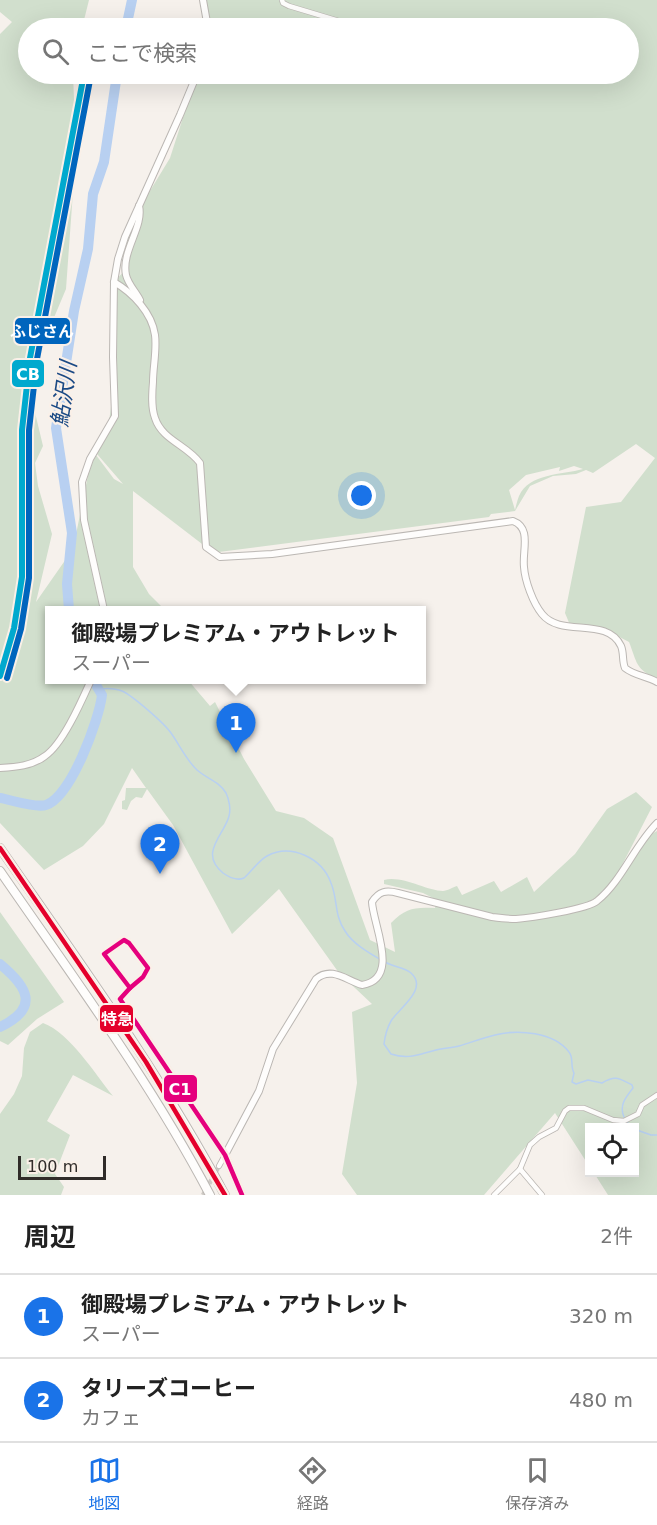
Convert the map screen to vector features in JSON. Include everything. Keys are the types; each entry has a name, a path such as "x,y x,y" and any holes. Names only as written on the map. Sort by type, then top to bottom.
{"highway":[{"path":"0,848 148,1062 225,1195"},
{"path":"0,871 141,1077 210,1195"}],"street":[{"path":"203,0 206,18"},
{"path":"282,0 289,6 329,18"},
{"path":"103,606 84,520 82,482 90,459 114,416 114,282 123,245 192,84"},
{"path":"139,205 141,213 125,267 128,280 142,306"},
{"path":"114,282 124,288 148,314 155,335 152,397 154,417 160,431 195,456 200,463 206,547 211,552 220,557 272,554 513,521 522,528 525,536 526,577 542,614 549,621 558,625 608,633 621,646 625,668 636,675 651,678 657,682"},
{"path":"0,768 22,767 46,756 57,743 90,684"},
{"path":"219,1166 255,1099 273,1049 316,979 324,974 333,973 355,983 367,984 377,974 381,944 372,912 372,902 379,893 384,891 398,893 504,919 525,918 593,904 603,895 630,860 642,839 657,824"},
{"path":"120,999 225,1155 242,1195"},
{"path":"497,1194 520,1169 530,1145 556,1128 569,1107 584,1108 614,1120 624,1121 638,1114 642,1105 657,1095"},
{"path":"520,1169 542,1195"}],"green space":[{"path":"0,0 89,0 84,18 18,18 18,84 73,84 76,150 66,289 40,351 33,404 43,446 35,463 38,486 52,534 36,602 73,549 93,451 114,479 123,484 97,454 107,436 114,385 114,282 128,267 126,236 170,158 194,84 639,84 639,18 204,18 203,0 657,0 657,679 644,672 629,642 606,630 570,625 565,613 586,507 621,502 655,458 636,444 593,473 586,470 576,474 553,476 530,486 515,511 491,514 489,517 219,552 206,547 133,491 133,567 149,594 161,606 45,606 45,684 191,684 210,706 215,702 244,759 276,811 304,818 333,838 370,940 395,952 391,923 401,914 411,910 435,908 437,900 423,893 384,884 384,880 406,881 443,891 457,886 462,895 494,881 501,892 527,877 534,892 575,854 607,809 636,792 652,807 620,869 639,841 657,831 657,1195 608,1195 597,1177 639,1177 639,1123 585,1123 585,1160 555,1113 484,1195 357,1195 342,1174 357,1083 352,1012 372,1004 339,973 279,889 232,934 173,825 147,789 142,798 136,797 131,801 127,810 122,809 126,788 146,788 132,768 104,824 83,846 44,870 0,823 0,34 12,22 0,12","holes":["574,466 583,469 538,479 524,488 515,510 509,490 526,475 560,467 559,471"]},
{"path":"0,912 64,1002 37,1019 8,1045 0,1041"},
{"path":"43,1023 53,1028 72,1045 113,1096 73,1075 47,1121 70,1135 55,1174 64,1187 61,1195 0,1195 0,1114 14,1094 22,1076 24,1048 30,1032"}],"waterway":[{"name":"鮎沢川","path":"128,18 132,0"},
{"name":"鮎沢川","path":"69,606 67,584 72,533 56,428 74,311 88,249 93,194 104,162 116,84"},
{"name":"鮎沢川","path":"0,798 42,806 55,799 65,788 96,722 102,695 95,684"},
{"path":"99,689 119,690 140,704 174,737 193,766 226,793 229,816 213,851 216,866 223,873 241,879 264,858 276,852 286,851 305,855 321,866 327,874 333,889 339,919 348,936 381,960"},
{"path":"385,962 405,969 416,979 414,992 387,1029 384,1044 391,1054 414,1056 504,1033 525,1032 545,1036 562,1045 570,1054 574,1073 572,1082 576,1084 588,1080 602,1083 617,1078 632,1085 633,1088 623,1106 624,1117"},
{"name":"鮎沢川","path":"0,964 17,981 26,997 21,1012 13,1020 0,1027"},
{"path":"639,1131 657,1135"}],"tunnel":[{"path":"203,1195 219,1166"}],"transit line":[{"name":"CB","path":"0,676 14,628 22,577 22,430 30,358 82,84"},
{"name":"ふじさん","path":"7,678 21,629 29,578 29,430 37,359 89,84"},
{"name":"特急","path":"0,848 146,1062 225,1195"},
{"name":"C1","path":"124,940 129,943 148,968 143,977 130,988 104,954 124,940"},
{"name":"C1","path":"130,988 120,999 225,1155 242,1195"}],"place":[{"name":"御殿場プレミアム・アウトレット","path":"236,753"},
{"name":"タリーズコーヒー","path":"160,874"}]}
